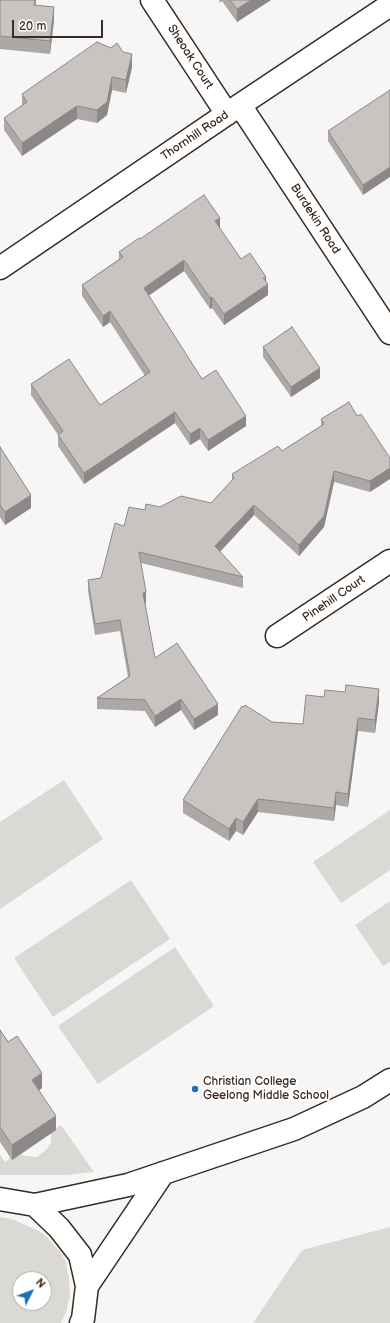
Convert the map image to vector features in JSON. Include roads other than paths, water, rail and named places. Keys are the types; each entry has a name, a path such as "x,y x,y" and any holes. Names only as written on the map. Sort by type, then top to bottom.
{"street":[{"name":"Sheoak Court","path":"152,0 233,110"},
{"name":"Thornhill Road","path":"0,268 390,5"},
{"name":"Burdekin Road","path":"233,110 390,333"},
{"name":"Pinehill Court","path":"277,636 390,561"},
{"path":"0,1199 35,1205 128,1185 294,1129 362,1097 390,1080"},
{"path":"87,1286 164,1174"},
{"path":"35,1205 59,1228 80,1255 87,1286 83,1319 81,1323"}],"place":[{"name":"Christian College Geelong Middle School","path":"195,1089"}]}
